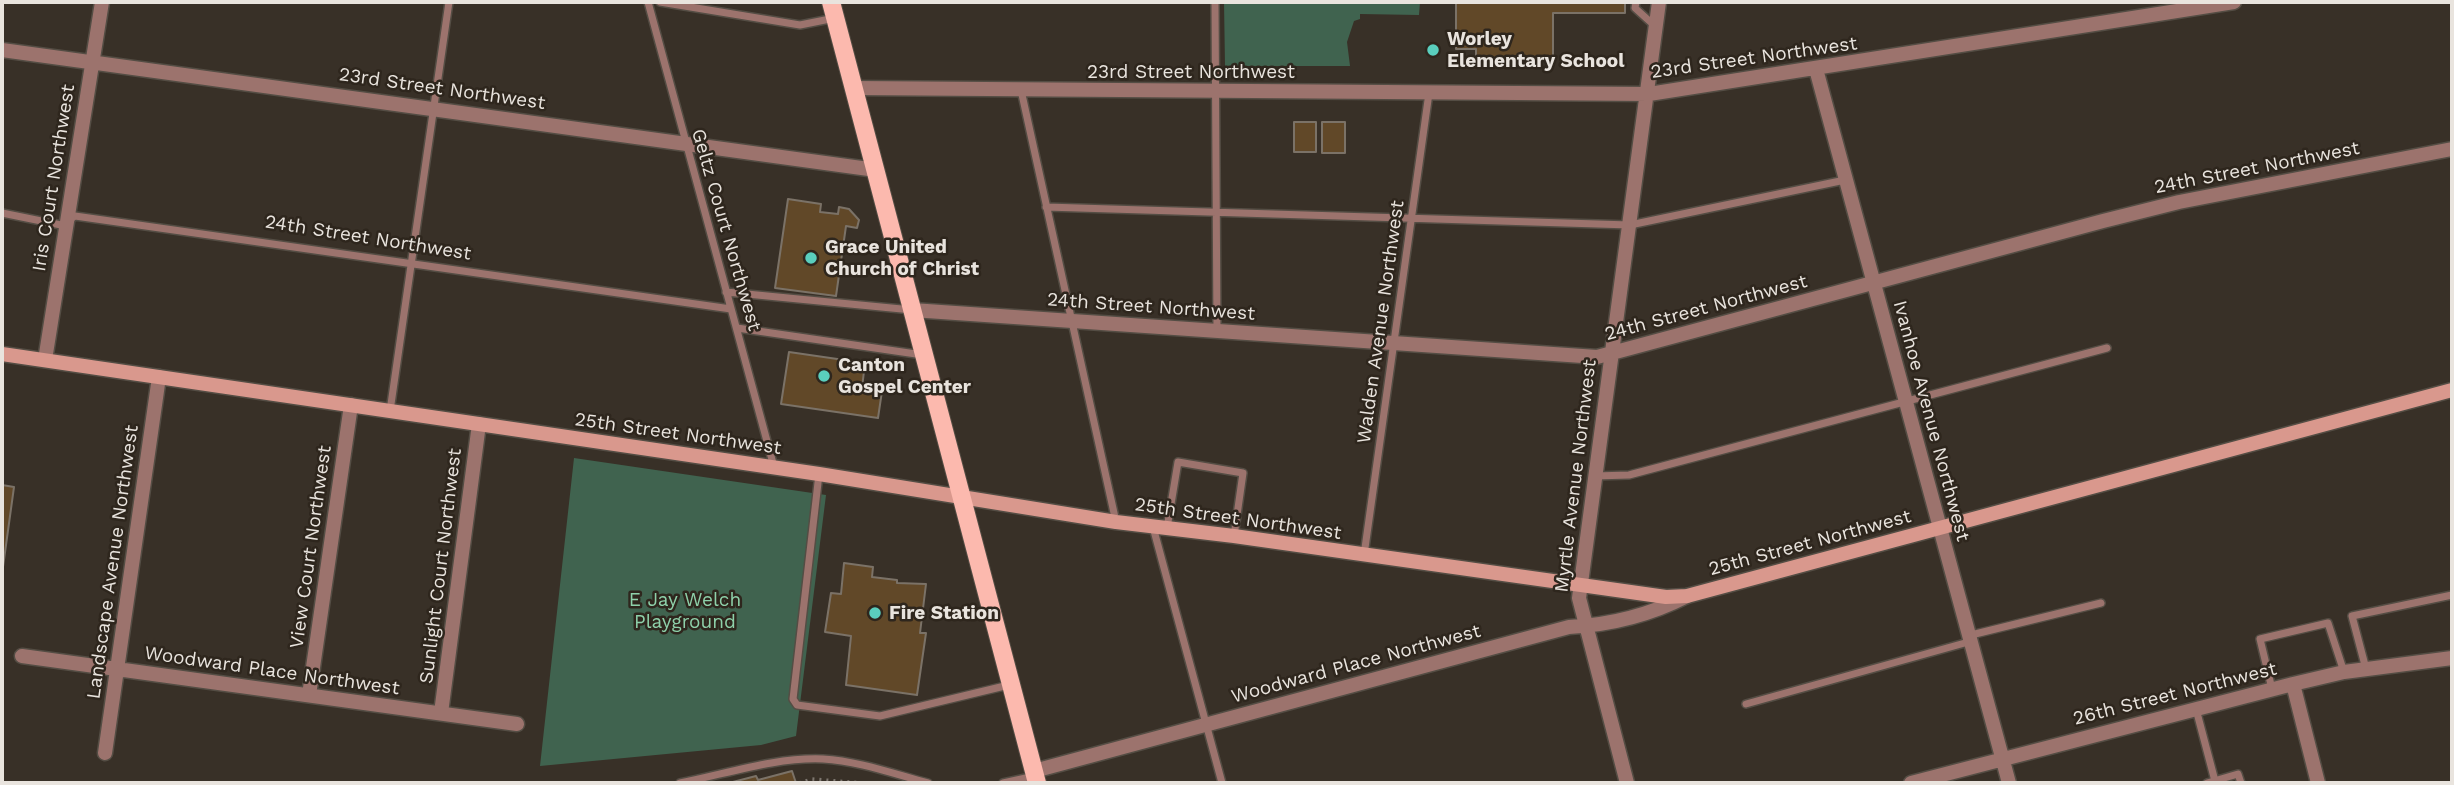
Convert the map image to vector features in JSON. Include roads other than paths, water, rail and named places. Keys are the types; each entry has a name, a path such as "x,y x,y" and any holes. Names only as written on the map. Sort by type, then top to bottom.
{"main road":[{"path":"833,10 1036,777"}],"street":[{"name":"Iris Court Northwest","path":"45,360 102,2"},
{"name":"Myrtle Avenue Northwest","path":"1627,783 1579,607 1594,477 1649,94 1659,2"},
{"name":"23rd Street Northwest","path":"854,88 1649,94 2234,2"},
{"name":"23rd Street Northwest","path":"2,50 434,107 876,170"},
{"name":"Ivanhoe Avenue Northwest","path":"1816,69 1939,528 1972,638 2009,783"},
{"name":"24th Street Northwest","path":"912,310 1583,358 1611,354 2179,202 2452,149"},
{"name":"25th Street Northwest","path":"2,354 774,467 1116,522 1234,536 1657,596 1687,596 2452,390"},
{"name":"Landscape Avenue Northwest","path":"105,753 159,377"},
{"name":"View Court Northwest","path":"309,695 351,405"},
{"name":"Sunlight Court Northwest","path":"441,713 479,424"},
{"name":"Woodward Place Northwest","path":"1036,777 1206,724 1569,627 1598,626 1666,607 1687,596"},
{"name":"Woodward Place Northwest","path":"22,656 517,724"},
{"name":"26th Street Northwest","path":"1911,783 2344,672 2452,658"},
{"path":"2293,684 2318,783"}],"lane":[{"path":"390,411 449,2"},
{"name":"Geltz Court Northwest","path":"648,2 774,467"},
{"path":"660,2 800,25 833,10"},
{"path":"1215,2 1217,331"},
{"path":"1636,2 1635,8 1656,27"},
{"path":"1021,90 1116,522"},
{"name":"Walden Avenue Northwest","path":"1364,555 1429,92"},
{"path":"1046,207 1630,225 1844,180"},
{"name":"24th Street Northwest","path":"2,213 61,225 75,216 731,309"},
{"path":"726,292 912,310"},
{"path":"737,328 924,355"},
{"path":"1594,477 1629,475 1906,404 2107,348"},
{"path":"1222,783 1160,527 1178,462 1243,473 1234,536"},
{"path":"819,474 793,699 797,705 880,716 1011,685"},
{"path":"2366,670 2352,616 2452,595"},
{"path":"1746,704 2101,603"},
{"path":"2272,689 2260,639 2328,623 2344,672"},
{"path":"2195,709 2211,782 2238,774 2241,783"},
{"path":"680,783 790,760 823,759 928,783"},
{"path":"1003,783 1036,777"}],"place":[{"name":"Worley Elementary School","path":"1433,50"},
{"name":"Grace United Church of Christ","path":"811,258"},
{"name":"Canton Gospel Center","path":"824,376"},
{"name":"Fire Station","path":"875,613"}],"park label":[{"name":"E Jay Welch Playground","path":"685,611"}]}
